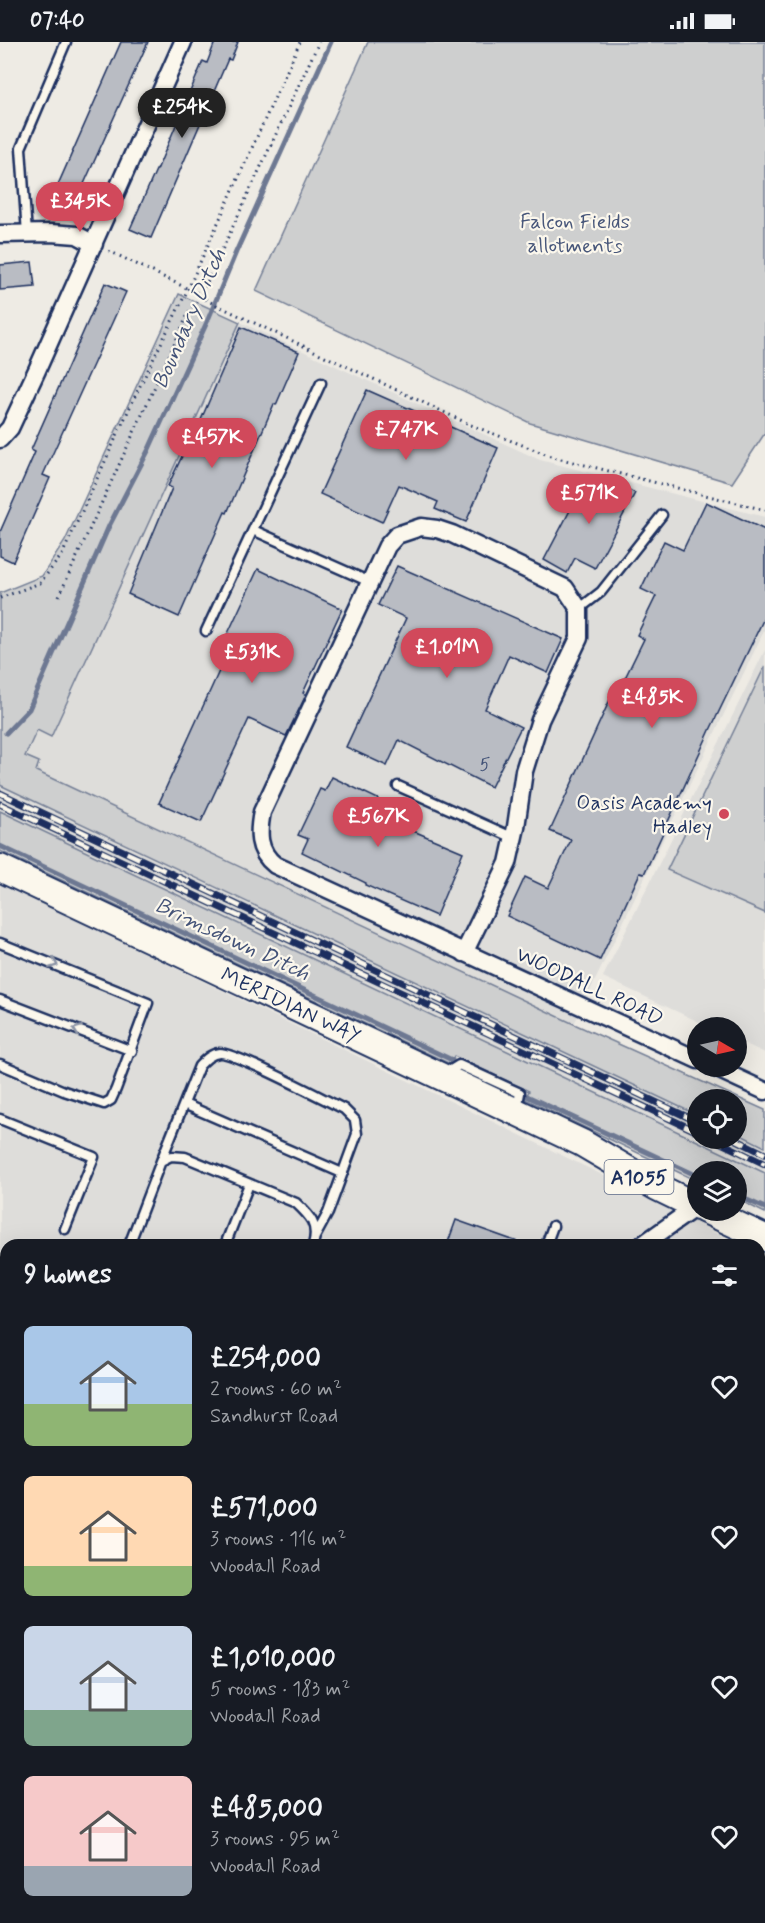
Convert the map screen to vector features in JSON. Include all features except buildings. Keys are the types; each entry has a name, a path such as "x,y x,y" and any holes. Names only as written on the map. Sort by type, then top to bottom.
{"main road":[{"name":"MERIDIAN WAY","path":"0,868 582,1143 687,1184"},
{"name":"MERIDIAN WAY","path":"582,1143 687,1202"},
{"path":"747,1212 765,1221"},
{"path":"729,1221 765,1238"}],"street":[{"path":"0,439 10,428 183,42"},
{"path":"0,234 76,235 94,244"},
{"name":"WOODALL ROAD","path":"579,609 565,588 452,534 421,527 397,535 387,546 262,812 258,832 266,858 275,865 687,1055"},
{"path":"464,953 508,863 524,771 540,720 579,638 579,609"},
{"path":"735,1077 765,1091"},
{"path":"651,1239 687,1214"}],"lane":[{"path":"27,234 21,148 66,42"},
{"path":"206,631 321,383"},
{"path":"579,609 601,592 662,515"},
{"path":"253,530 370,582"},
{"path":"398,786 514,838"},
{"path":"0,943 148,1003 132,1051 111,1100 105,1104 64,1091 0,1064"},
{"path":"0,1000 132,1051"},
{"path":"131,1239 199,1066 208,1057 220,1053 240,1059 344,1109 355,1120 357,1134 328,1213 315,1239"},
{"path":"184,1104 342,1173"},
{"path":"0,1119 94,1157 65,1229"},
{"path":"161,1161 171,1156 185,1157 296,1203 315,1223 314,1239"},
{"path":"227,1239 249,1184"},
{"path":"549,1239 554,1226"}],"path":[{"path":"0,598 40,583 62,555 136,394 188,289 300,42"},
{"path":"59,596 189,312 201,295 319,42"},
{"path":"94,244 201,295 208,301 471,425 552,458 765,510"}],"shaded area":[{"path":"240,322 540,460 765,517 765,629 574,1024 35,771 25,756 37,730 51,737"},
{"name":"Oasis Academy Hadley","path":"765,650 765,1053 747,1045 747,1017 689,1017 603,977"},
{"path":"0,785 687,1110 687,1136 0,811"},
{"path":"0,883 652,1199 687,1218 687,1221 693,1221 727,1239 0,1239"},
{"path":"747,1138 765,1147 765,1173 747,1164 747,1161 740,1161 714,1149 747,1149"}],"green space":[{"name":"Falcon Fields allotments","path":"368,42 765,42 765,433 732,483 530,423 256,291"},
{"path":"179,294 240,322 51,737 37,730 25,756 39,762 36,771 687,1075 687,1077 718,1089 687,1089 687,1110 0,785 0,593 42,576 65,541"},
{"path":"765,666 765,913 667,870"},
{"path":"0,811 687,1136 687,1149 714,1149 740,1161 687,1161 687,1176 525,1099 529,1091 454,1056 450,1064 0,851"},
{"path":"747,1102 765,1110 765,1147 747,1138"},
{"path":"747,1164 765,1173 765,1213 747,1204"}],"waterway":[{"name":"Boundary Ditch","path":"6,733 29,709 109,526 149,449 331,42"},
{"name":"Brimsdown Ditch","path":"0,846 452,1060"},
{"name":"Brimsdown Ditch","path":"527,1096 687,1171"},
{"name":"Brimsdown Ditch","path":"747,1200 765,1208"}],"railway":[{"path":"0,793 687,1117"},
{"path":"0,804 687,1127"},
{"path":"747,1145 765,1154"},
{"path":"734,1149 765,1164"}],"place":[{"name":"Oasis Academy Hadley","path":"724,814"}]}
